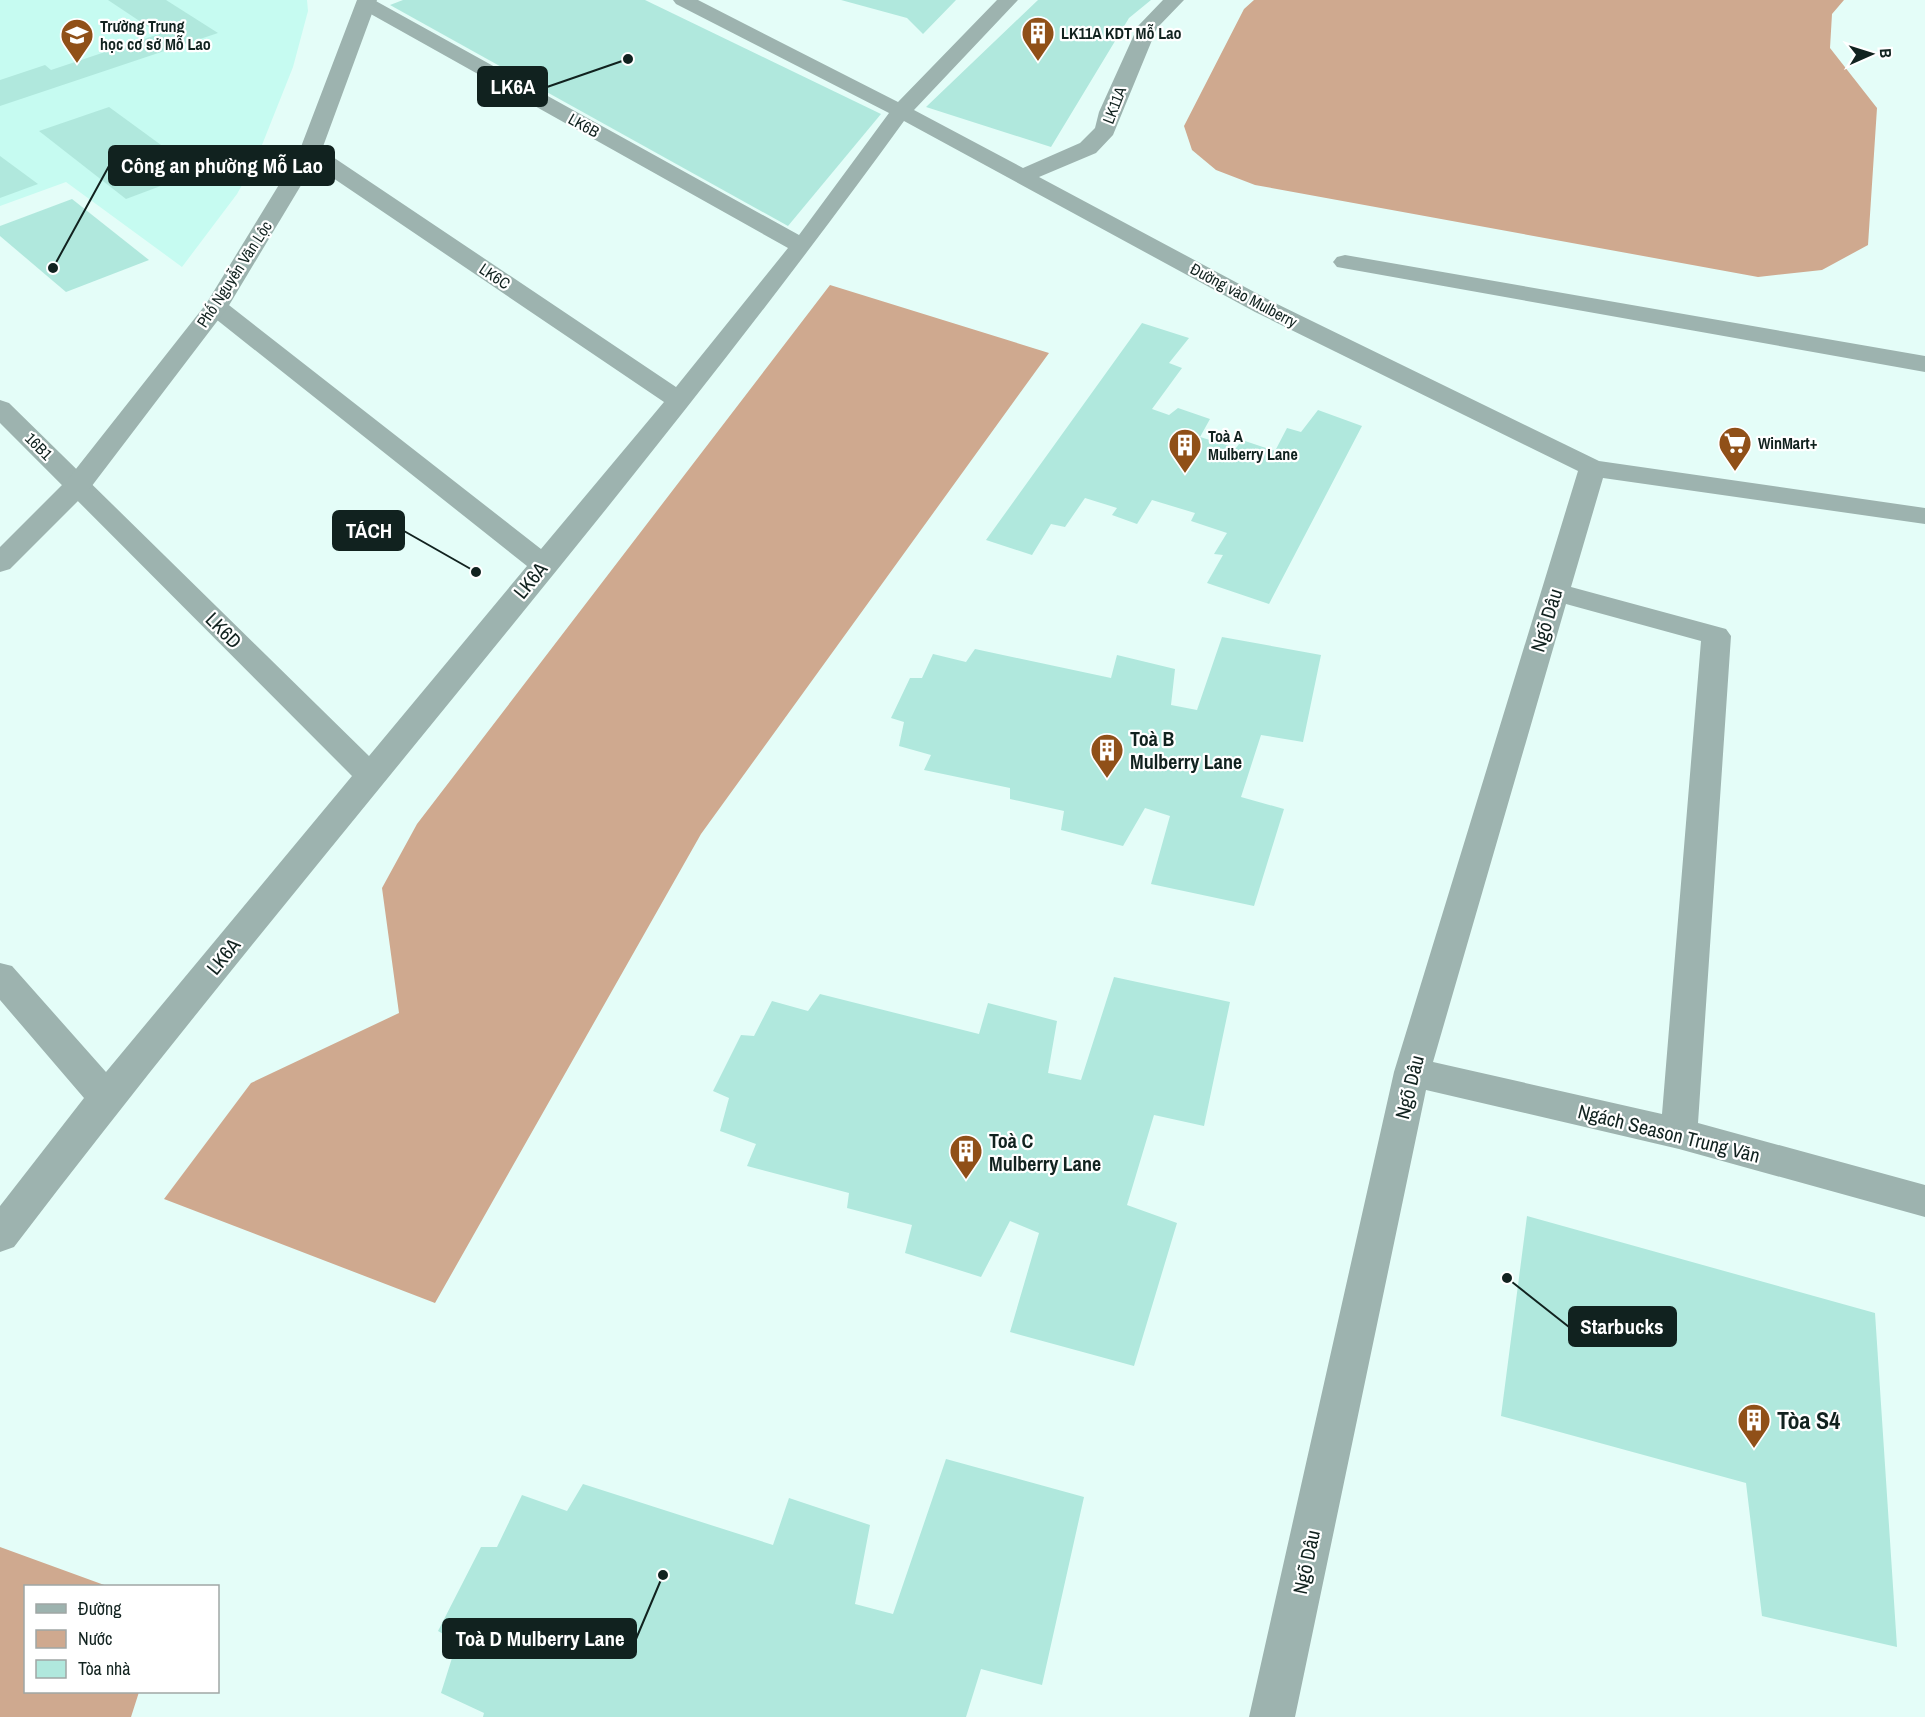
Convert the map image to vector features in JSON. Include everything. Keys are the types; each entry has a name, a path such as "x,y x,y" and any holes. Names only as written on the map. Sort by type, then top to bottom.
{"street":[{"path":"682,0 901,111"},
{"name":"LK6A","path":"0,1235 106,1098 679,400 802,246 901,111 1008,0"},
{"name":"LK11A","path":"1022,176 1088,148 1105,130 1110,112 1148,26 1174,0"},
{"name":"Phố Nguyễn Văn Lộc","path":"0,563 78,485 216,307 310,152 369,1"},
{"name":"LK6B","path":"369,1 802,246"},
{"name":"Đường vào Mulberry","path":"901,111 1264,307 1592,468 1925,516"},
{"name":"LK6C","path":"310,152 679,400"},
{"path":"1345,262 1925,364"},
{"path":"216,307 543,565"},
{"name":"16B1","path":"0,408 78,485"},
{"name":"Ngõ Dâu","path":"1272,1717 1412,1072 1592,468"},
{"name":"LK6D","path":"78,485 370,776"},
{"path":"1554,592 1716,636 1679,1133"},
{"path":"0,976 106,1098"},
{"name":"Ngách Season Trung Văn","path":"1412,1072 1679,1133 1925,1201"}],"shaded area":[{"path":"0,0 307,0 308,11 293,67 256,160 237,194 182,267 66,182 0,206"}],"water":[{"path":"1254,0 1844,0 1832,14 1830,48 1877,108 1868,245 1822,270 1758,277 1255,185 1216,170 1192,150 1184,126 1244,9"},
{"path":"830,285 1049,353 701,834 435,1303 164,1199 251,1083 399,1013 382,888 417,824"},
{"path":"0,1547 104,1585 24,1585 24,1693 139,1693 131,1717 0,1717"}],"building":[{"path":"108,0 166,0 218,33 0,106 0,80 45,65 51,70 159,34"},
{"path":"403,0 645,0 881,114 788,226 390,5"},
{"path":"841,0 956,0 923,34 907,18"},
{"name":"LK11A KDT Mỗ Lao","path":"1038,0 1151,0 1129,18 1051,147 926,107"},
{"path":"109,107 198,172 126,199 39,131"},
{"path":"0,156 38,184 0,198"},
{"path":"72,199 149,260 66,292 0,236 0,226"},
{"name":"Toà A Mulberry Lane","path":"1142,323 1189,338 1169,363 1182,368 1152,409 1169,415 1178,408 1210,419 1200,437 1236,448 1242,440 1275,451 1287,428 1301,432 1318,410 1362,426 1269,604 1207,583 1223,555 1214,554 1227,533 1191,521 1195,513 1152,500 1137,524 1112,515 1117,508 1085,498 1065,527 1051,524 1032,555 986,540"},
{"name":"Toà B Mulberry Lane","path":"1222,637 1321,655 1303,742 1261,735 1241,797 1284,809 1254,906 1151,884 1170,816 1145,808 1123,846 1061,830 1064,811 1010,799 1010,788 924,770 931,755 899,746 904,722 891,718 910,678 922,678 933,654 966,662 975,649 1111,678 1117,655 1175,669 1171,705 1197,710"},
{"name":"Toà C Mulberry Lane","path":"1114,977 1230,1002 1204,1126 1154,1115 1127,1205 1177,1223 1134,1366 1010,1332 1039,1233 1010,1221 981,1277 905,1253 912,1225 847,1208 849,1193 747,1166 756,1144 720,1131 729,1098 713,1091 741,1035 754,1036 772,1001 808,1011 820,994 979,1034 988,1003 1057,1021 1048,1073 1081,1080"},
{"name":"Tòa S4","path":"1527,1216 1875,1313 1897,1647 1762,1616 1746,1483 1501,1416"},
{"path":"946,1459 1084,1497 1042,1685 981,1669 966,1717 483,1717 484,1713 441,1693 457,1642 438,1631 481,1547 497,1547 522,1495 567,1511 583,1484 773,1545 789,1498 870,1525 855,1604 893,1614"}],"place":[{"name":"LK6A","path":"628,59"},
{"name":"LK11A KDT Mỗ Lao","path":"1038,62"},
{"name":"Trường Trung học cơ sở Mỗ Lao","path":"77,64"},
{"name":"Công an phường Mỗ Lao","path":"53,268"},
{"name":"WinMart+","path":"1735,472"},
{"name":"Toà A Mulberry Lane","path":"1185,474"},
{"name":"TÁCH","path":"476,572"},
{"name":"Toà B Mulberry Lane","path":"1107,779"},
{"name":"Toà C Mulberry Lane","path":"966,1180"},
{"name":"Starbucks","path":"1507,1278"},
{"name":"Tòa S4","path":"1754,1449"},
{"name":"Toà D Mulberry Lane","path":"663,1575"}]}
